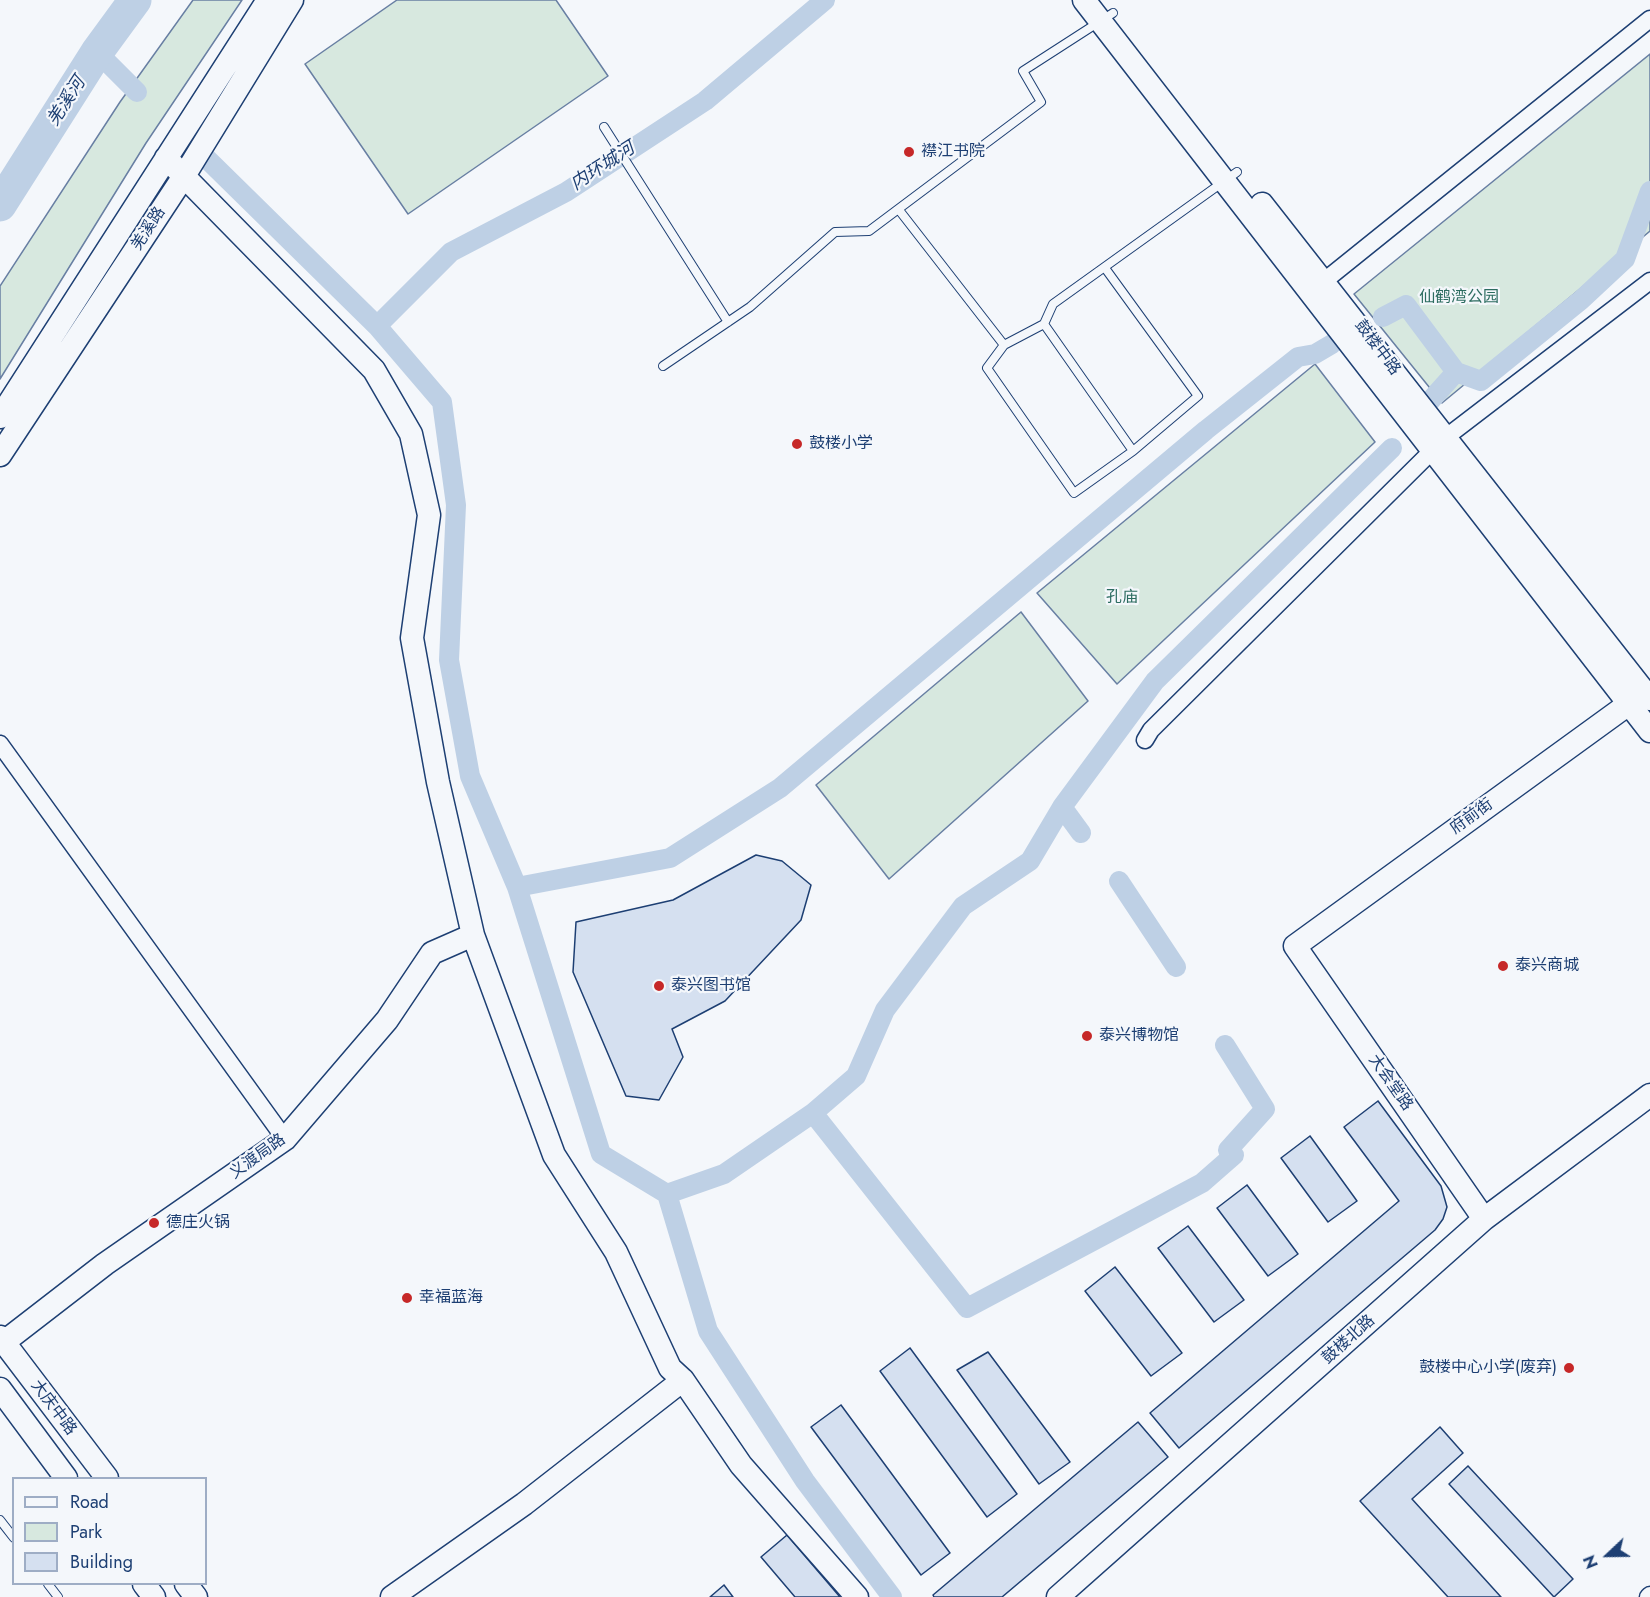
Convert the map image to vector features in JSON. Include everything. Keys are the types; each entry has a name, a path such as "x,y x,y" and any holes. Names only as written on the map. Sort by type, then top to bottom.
{"street":[{"name":"羌溪路","path":"0,417 268,0"},
{"name":"羌溪路","path":"0,455 184,176 292,0"},
{"name":"鼓楼中路","path":"1084,0 1105,11 1232,177 1323,282 1439,444 1644,695 1650,731"},
{"path":"1323,282 1650,19"},
{"path":"166,158 374,370 411,434 429,515 412,638 438,782 473,934 554,1155 616,1252 670,1368 683,1380 741,1465 857,1597"},
{"path":"1232,177 1439,444"},
{"path":"1145,740 1151,730 1439,444 1650,281"},
{"name":"府前街","path":"1295,946 1644,695"},
{"path":"0,744 285,1139"},
{"name":"义渡局路","path":"2,1340 105,1264 285,1139 387,1020 432,953 473,934"},
{"name":"大会堂路","path":"1295,946 1484,1219"},
{"name":"鼓楼北路","path":"1058,1597 1484,1219 1648,1101"},
{"name":"大庆中路","path":"2,1340 105,1477"},
{"path":"392,1597 524,1504 683,1380"},
{"name":"大庆中路","path":"0,1389 65,1477"},
{"path":"145,1585 154,1597"},
{"path":"187,1585 196,1597"}],"lane":[{"path":"663,366 750,307 835,232 870,231 1041,102 1023,71 1105,11"},
{"path":"604,127 728,322"},
{"path":"1105,268 1198,396 1133,451 1074,493 987,368 1004,345 1044,324 1053,304 1232,177"},
{"path":"899,210 1004,345"},
{"path":"1044,324 1133,451"},
{"path":"0,1520 12,1535"},
{"path":"49,1585 58,1597"}],"green space":[{"path":"193,0 242,0 146,143 0,379 0,286 120,102"},
{"path":"397,0 556,0 608,76 408,214 305,64"},
{"name":"仙鹤湾公园","path":"1650,54 1650,231 1442,403 1354,294"},
{"name":"孔庙","path":"1315,364 1375,442 1117,684 1037,593"},
{"path":"1021,612 1088,701 889,879 816,785"}],"building":[{"name":"泰兴图书馆","path":"756,855 782,861 811,885 801,920 725,1001 672,1029 683,1057 659,1100 626,1096 573,972 576,922 673,900"},
{"path":"1378,1101 1441,1186 1447,1207 1443,1219 1435,1230 1179,1448 1150,1413 1399,1201 1344,1127"},
{"path":"1310,1136 1357,1201 1328,1222 1281,1158"},
{"path":"1247,1185 1298,1254 1268,1276 1217,1208"},
{"path":"1188,1226 1244,1300 1214,1322 1158,1248"},
{"path":"1115,1267 1182,1353 1151,1376 1085,1291"},
{"path":"910,1348 1017,1494 987,1517 880,1371"},
{"path":"988,1352 1070,1462 1039,1484 957,1370"},
{"path":"841,1405 950,1553 921,1575 811,1427"},
{"path":"1138,1422 1168,1457 1002,1597 934,1597 933,1595"},
{"path":"1440,1427 1463,1453 1412,1499 1501,1597 1448,1597 1360,1501"},
{"path":"1468,1466 1573,1579 1554,1597 1449,1484"},
{"path":"787,1535 840,1597 795,1597 761,1557"},
{"path":"724,1585 733,1597 710,1597"}],"waterway":[{"name":"羌溪河","path":"0,205 97,52 135,0"},
{"name":"内环城河","path":"377,326 451,252 566,192 705,101 825,0"},
{"path":"97,52 137,92"},
{"path":"203,155 377,326 442,402 456,505 449,660 470,776 517,887 601,1154 667,1194 708,1331 805,1481 892,1597"},
{"path":"1383,317 1406,305 1456,372 1481,381 1581,300 1625,259 1650,191"},
{"path":"517,887 670,858 780,788 1206,430 1298,357 1315,354 1332,344"},
{"path":"1430,401 1456,372"},
{"path":"813,1113 856,1076 885,1010 963,906 1030,861 1062,807 1155,681 1392,448"},
{"path":"1062,807 1081,833"},
{"path":"1119,881 1176,967"},
{"path":"667,1194 724,1174 813,1113 967,1308 1202,1183 1234,1155 1228,1150 1265,1109 1225,1045"}],"place":[{"name":"襟江书院","path":"909,152"},
{"name":"鼓楼小学","path":"797,444"},
{"name":"泰兴商城","path":"1503,966"},
{"name":"泰兴图书馆","path":"659,986"},
{"name":"泰兴博物馆","path":"1087,1036"},
{"name":"德庄火锅","path":"154,1223"},
{"name":"幸福蓝海","path":"407,1298"},
{"name":"鼓楼中心小学(废弃)","path":"1569,1368"}]}
